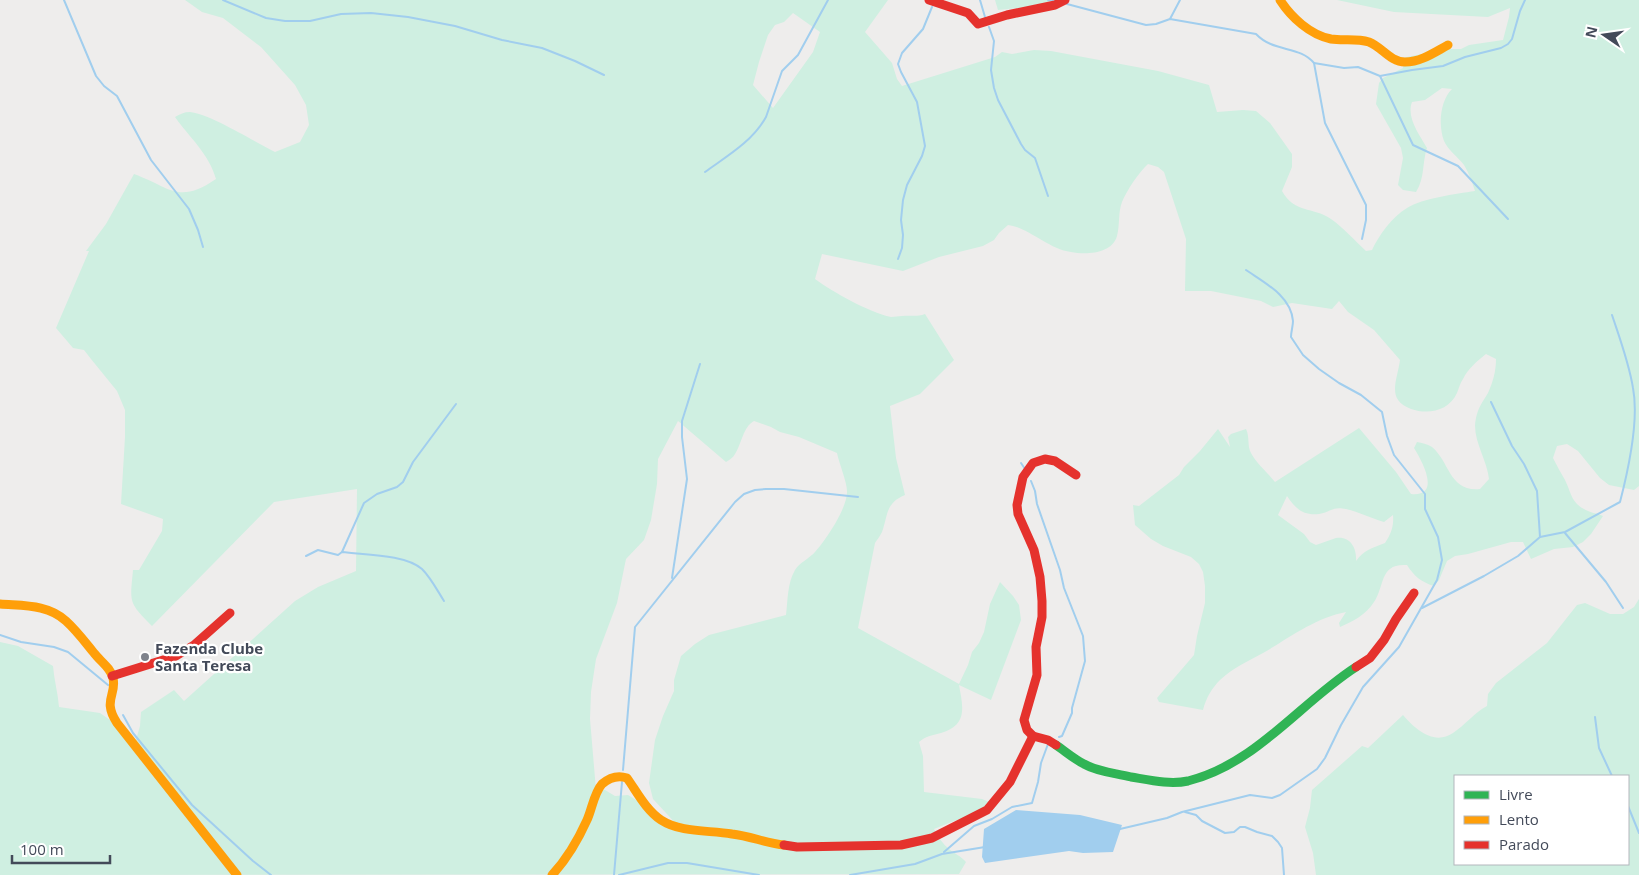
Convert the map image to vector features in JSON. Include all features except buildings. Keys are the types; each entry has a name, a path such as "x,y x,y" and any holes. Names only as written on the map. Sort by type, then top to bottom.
{"street":[{"path":"929,0 968,13 974,22 978,24 1020,11 1055,5 1065,0"},
{"path":"1280,0 1290,14 1323,36 1369,42 1401,62 1423,58 1448,45"},
{"path":"1076,475 1055,461 1039,460 1033,464 1023,477 1018,496 1018,514 1036,558 1042,601 1042,617 1036,647 1037,675 1024,720 1027,730 1033,736 1048,740 1090,767 1110,773 1167,782 1187,781 1225,766 1251,751 1339,678 1370,658 1384,640 1414,593"},
{"path":"0,604 36,607 56,614 71,626 112,676 113,688 110,699 112,716 237,875"},
{"path":"112,676 176,656 194,646 230,613"},
{"path":"552,875 563,864 580,834 599,788 604,783 618,776 627,778 650,810 660,819 675,827 734,834 772,844 797,847 901,845 932,838 987,810 1010,782 1033,736"}],"green space":[{"path":"185,0 888,0 865,32 892,63 897,79 902,86 995,57 1002,52 1012,54 1034,50 1051,51 1158,71 1209,85 1217,112 1256,111 1270,123 1292,154 1292,167 1282,191 1287,198 1298,207 1317,212 1331,219 1366,251 1372,250 1386,227 1407,208 1431,199 1475,191 1464,165 1448,147 1442,135 1441,114 1445,100 1452,89 1442,88 1425,100 1412,102 1412,120 1427,148 1421,181 1416,192 1403,190 1398,185 1403,158 1401,148 1376,104 1379,83 1383,78 1403,68 1402,58 1503,40 1510,8 1488,17 1394,12 1337,0 1639,0 1639,486 1634,490 1609,485 1600,478 1578,451 1567,444 1557,446 1553,458 1574,500 1586,510 1603,516 1583,542 1573,547 1554,549 1531,559 1523,542 1511,542 1455,556 1447,561 1439,580 1434,586 1418,578 1407,565 1398,565 1387,572 1374,602 1363,614 1340,627 1339,623 1346,612 1324,619 1241,665 1217,683 1208,697 1203,710 1159,702 1157,698 1194,655 1205,603 1205,586 1203,572 1199,564 1191,557 1163,546 1151,539 1135,525 1133,505 1139,506 1179,475 1218,429 1230,447 1228,437 1231,434 1246,429 1253,457 1275,482 1359,428 1396,472 1411,494 1426,490 1428,484 1425,469 1414,448 1417,442 1432,447 1443,460 1451,475 1462,486 1470,489 1480,489 1489,479 1477,441 1475,426 1478,411 1493,381 1496,359 1486,354 1476,362 1465,375 1453,399 1443,408 1424,412 1418,411 1403,405 1396,395 1395,389 1400,360 1374,330 1348,312 1339,301 1332,309 1292,303 1273,307 1261,301 1211,291 1185,291 1186,239 1164,172 1158,167 1148,164 1137,176 1124,197 1120,210 1117,236 1110,247 1104,250 1084,253 1063,250 1023,230 1008,225 994,240 983,246 939,257 903,271 822,254 815,279 831,290 872,311 891,317 925,314 954,360 920,394 890,406 896,458 905,495 891,506 882,532 875,543 858,628 959,684 972,652 984,632 990,604 1000,582 1019,605 1021,620 991,700 959,685 962,701 960,720 950,730 927,737 919,742 923,756 924,792 982,799 994,804 977,814 934,829 945,845 966,862 959,874 0,875 0,642 18,646 53,666 59,707 100,713 110,720 133,750 140,726 141,712 174,690 184,701 295,601 318,587 356,571 357,489 274,502 152,626 138,612 132,601 131,589 133,570 139,570 162,531 163,519 121,504 125,410 117,391 84,350 73,348 56,328 89,251 86,251 106,224 134,174 174,191 183,192 203,187 216,179 204,154 175,117 188,112 199,114 275,152 300,142 309,125 306,105 295,85 261,47 223,18 202,12","holes":["793,13 820,32 813,52 773,108 753,85 768,35 775,25 784,22","678,421 726,462 734,455 747,427 754,421 837,453 847,491 844,506 825,540 815,552 799,565 792,575 786,615 709,635 681,656 674,680 674,691 655,740 649,783 653,799 679,827 645,809 638,801 628,795 615,796 605,790 596,790 590,719 591,692 596,659 617,603 626,559 644,540 651,520 657,484 658,459","1287,496 1296,507 1308,514 1319,514 1341,508 1384,522 1393,515 1393,523 1385,543 1365,552 1356,561 1354,548 1346,539 1336,538 1316,545 1278,515"]},
{"path":"995,0 1062,0 1048,5 998,10"},
{"path":"1639,599 1639,875 1316,875 1313,853 1305,827 1312,790 1362,746 1368,748 1403,715 1413,726 1425,734 1439,738 1446,737 1487,706 1488,694 1496,683 1547,643 1577,605 1585,603 1610,614 1623,614 1634,607"}],"water":[{"path":"1016,810 1080,815 1122,825 1113,852 1083,853 1069,851 985,863 982,857 984,829"}],"waterway":[{"path":"64,0 96,76 104,86 117,96 151,160 189,209 203,247"},
{"path":"223,0 266,18 285,21 310,21 341,14 371,13 408,17 455,26 502,40 542,48 604,75"},
{"path":"705,172 739,148 760,126 766,117 782,71 798,55 828,0"},
{"path":"980,0 985,17"},
{"path":"1048,0 1055,0"},
{"path":"1170,19 1180,0"},
{"path":"1314,63 1344,68 1358,67 1380,76 1443,66 1465,57 1501,48 1508,44 1512,39 1525,0"},
{"path":"1067,4 1146,25 1170,19 1256,34 1271,44 1308,57 1314,63 1325,123 1366,205 1366,220 1362,239"},
{"path":"898,259 902,248 901,220 903,200 907,185 925,146 917,102 898,64 902,53 923,29 932,7"},
{"path":"989,27 994,41 991,70 998,100 1021,144 1035,158 1048,196"},
{"path":"1380,76 1413,145 1458,166 1508,219"},
{"path":"1120,829 1250,795 1272,798 1280,795 1317,769 1325,758 1363,687 1399,647 1437,580 1442,560 1438,537 1425,509 1425,494 1394,455 1387,436 1382,412 1361,395 1319,369 1303,355 1291,337 1293,321 1287,304 1269,285 1246,270"},
{"path":"1422,608 1518,556 1540,537 1565,532 1620,502 1632,445 1635,415 1633,388 1629,369 1612,315"},
{"path":"672,578 687,479 682,421 700,364"},
{"path":"1491,402 1512,446 1524,464 1537,491 1540,537"},
{"path":"342,552 364,503 377,494 397,487 403,482 413,462 456,404"},
{"path":"1021,463 1025,469"},
{"path":"1031,481 1064,588 1083,636 1085,661 1072,713 1062,736 1059,737"},
{"path":"623,770 635,627 735,502 744,494 766,489 784,489 858,497"},
{"path":"1565,533 1606,582 1623,608"},
{"path":"306,556 318,550 338,555 342,552 405,560 422,569 444,601"},
{"path":"0,635 21,642 54,647 68,652 108,685"},
{"path":"123,715 133,733 192,805 271,875"},
{"path":"1595,717 1599,748 1612,775"},
{"path":"944,852 974,826 992,819 1012,807 1032,803 1041,763 1048,744"},
{"path":"614,875 622,782"},
{"path":"1629,808 1639,833"},
{"path":"1185,812 1196,815 1202,821 1225,833 1234,832 1240,827 1245,827 1272,836 1282,848 1284,875"},
{"path":"850,875 915,864 942,854 985,847"},
{"path":"619,875 668,863 687,863 759,875"}],"traffic: fast":[{"path":"1056,745 1080,762 1101,771 1160,782 1188,781 1212,773 1256,747 1356,667"}],"traffic: slow":[{"path":"1280,0 1295,19 1316,34 1331,39 1369,42 1395,60 1411,62 1448,45"},
{"path":"0,604 35,607 59,615 108,668 112,674 114,684 110,703 117,723 237,875"},
{"path":"552,875 580,835 599,788 608,780 617,777 627,778 651,811 669,824 686,829 739,835 784,845"}],"traffic: jam":[{"path":"929,0 968,13 978,24 1007,15 1055,5 1065,0"},
{"path":"1056,745 1048,740 1033,736 1027,730 1024,720 1037,675 1036,647 1042,617 1042,601 1040,577 1034,550 1018,514 1017,505 1023,477 1033,463 1045,459 1055,461 1076,475"},
{"path":"1356,667 1370,658 1384,640 1414,593"},
{"path":"112,676 176,656 194,645 230,613"},
{"path":"784,845 797,847 901,845 932,838 987,810 1010,782 1033,736"}],"place":[{"name":"Fazenda Clube Santa Teresa","path":"145,657"}]}
